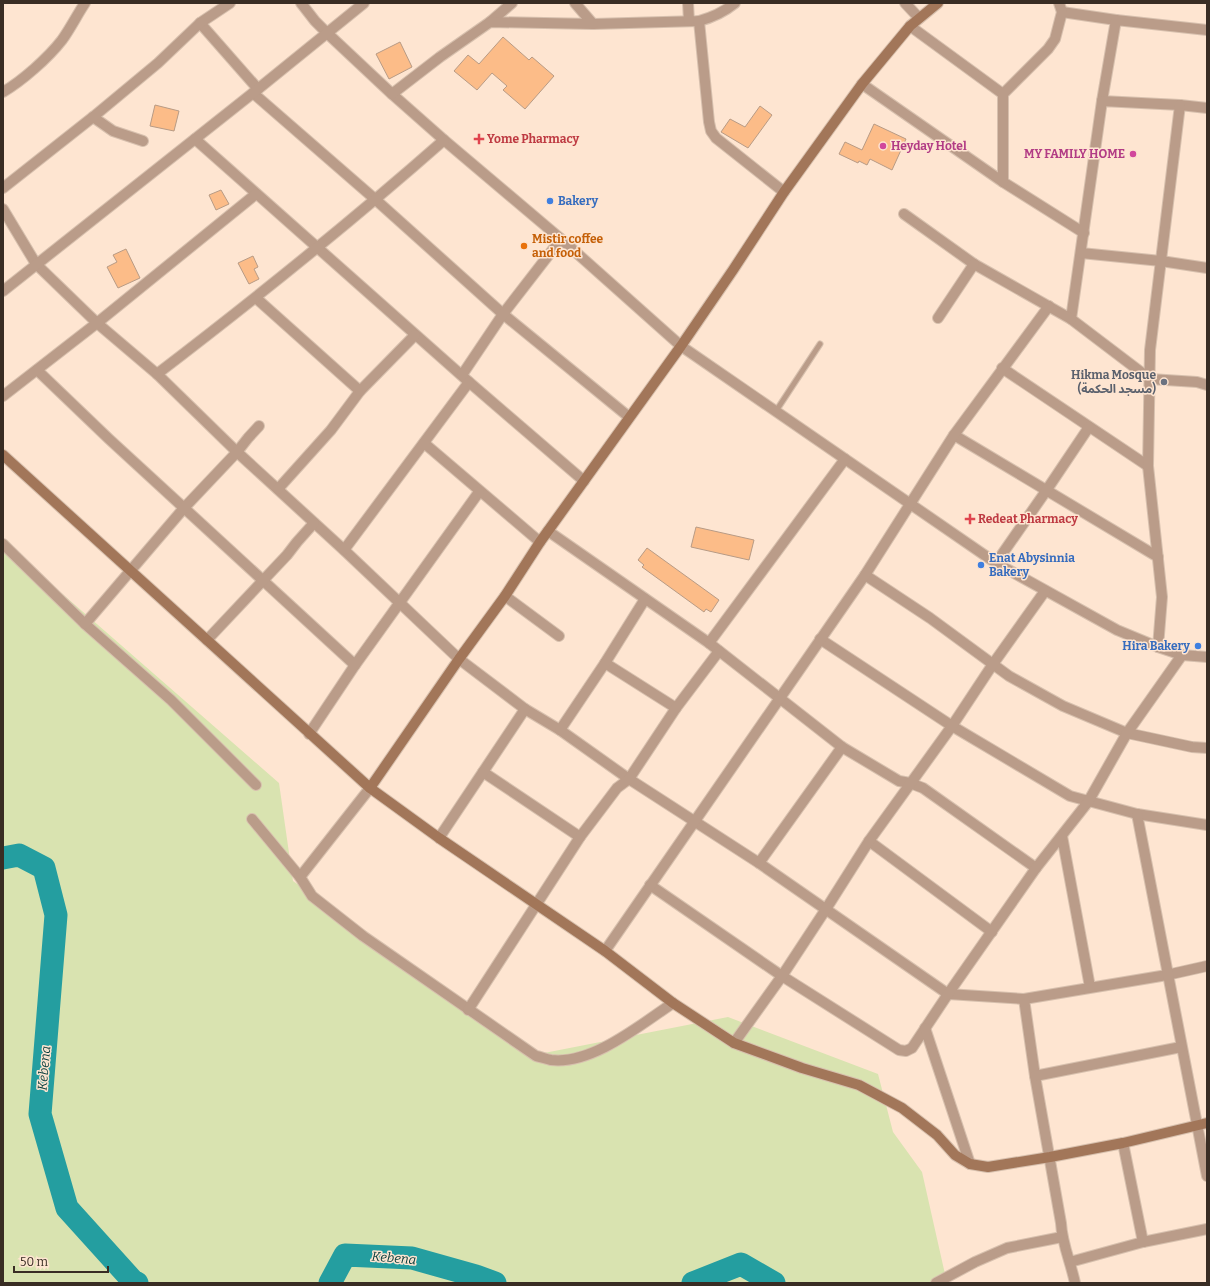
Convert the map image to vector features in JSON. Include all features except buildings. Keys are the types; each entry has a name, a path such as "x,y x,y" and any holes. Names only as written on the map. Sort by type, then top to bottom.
{"main road":[{"path":"370,788 459,659 505,596 540,542 681,346 784,192 862,84 910,26 938,3"},
{"path":"3,455 370,788 439,838 605,951 673,1003 734,1043 802,1068 859,1085 902,1108 937,1135 955,1155 970,1164 988,1167 1050,1157 1202,1124"}],"street":[{"path":"3,92 47,56 61,40 85,3"},
{"path":"3,188 93,117 158,63 200,23 230,3"},
{"path":"301,3 315,21 392,94 561,239 681,346 996,563 1117,630 1182,656 1207,657"},
{"path":"3,291 256,91 364,3"},
{"path":"392,94 440,57 490,22 512,3"},
{"path":"575,3 593,24"},
{"path":"688,3 694,21 711,131 716,138 784,192"},
{"path":"490,22 593,24 694,21 713,17 735,3"},
{"path":"905,3 919,18"},
{"path":"1002,182 1003,94 1048,49 1055,39 1060,7 1116,20 1207,30"},
{"path":"1071,319 1102,101 1116,20"},
{"path":"200,23 256,91 503,314 629,417"},
{"path":"910,26 1003,94"},
{"path":"862,84 1002,182 1084,233"},
{"path":"1102,101 1207,108"},
{"path":"1158,647 1162,598 1148,466 1150,350 1180,105"},
{"path":"93,117 113,130 143,141"},
{"path":"194,139 465,379 584,481"},
{"path":"157,374 318,248 376,200 444,140"},
{"path":"3,396 97,323 256,194"},
{"path":"3,209 36,264 97,323 157,374 459,659 525,709 560,730 694,822 758,863 948,994 1024,999 1167,975 1207,966"},
{"path":"904,214 974,264 1071,319 1150,379 1207,384"},
{"path":"344,550 424,443 465,379 503,314 561,239"},
{"path":"1081,253 1161,261 1207,268"},
{"path":"938,318 974,264"},
{"path":"256,298 360,391"},
{"path":"605,951 865,575 954,435 1049,306"},
{"path":"278,489 331,430 360,391 415,335"},
{"path":"1002,368 1148,466"},
{"path":"37,370 109,439 355,665"},
{"path":"85,624 184,508 238,452 258,426"},
{"path":"996,563 1089,427"},
{"path":"954,435 1158,557"},
{"path":"424,443 479,492 540,542"},
{"path":"709,643 845,459"},
{"path":"309,734 355,665 479,492"},
{"path":"207,640 287,555 314,523"},
{"path":"548,531 709,643 842,747 899,781 923,788 1036,868"},
{"path":"3,544 85,624 171,700 256,785"},
{"path":"865,575 930,618 1009,676 1063,706 1127,733 1192,747 1207,748"},
{"path":"734,1043 782,976 869,841 952,726 993,664 1045,591"},
{"path":"505,596 559,636"},
{"path":"560,730 605,663 645,599"},
{"path":"820,639 952,726 1070,796 1137,814 1207,825"},
{"path":"468,1010 580,837 617,788 629,778 676,708 719,651"},
{"path":"650,885 782,976 899,1050 906,1051 912,1048 1036,868 1088,802 1127,733 1182,656"},
{"path":"605,663 676,708"},
{"path":"439,838 525,709"},
{"path":"758,863 842,747"},
{"path":"483,772 580,837"},
{"path":"300,877 370,788"},
{"path":"1137,814 1181,1047 1202,1124 1207,1176"},
{"path":"252,819 300,877 312,896 362,936 536,1056 552,1060 570,1059 606,1047 673,1003"},
{"path":"1062,836 1090,987"},
{"path":"869,841 992,932"},
{"path":"1024,999 1035,1076 1050,1157 1062,1237 1076,1283"},
{"path":"925,1028 970,1164"},
{"path":"1035,1076 1181,1047"},
{"path":"1123,1142 1143,1242"},
{"path":"1070,1262 1143,1242 1207,1229"},
{"path":"936,1283 975,1262 1007,1248 1062,1237"}],"lane":[{"path":"776,411 820,344"}],"green space":[{"path":"3,542 279,783 293,881 539,1054 728,1017 878,1074 893,1132 922,1172 947,1283 3,1283"}],"waterway":[{"name":"Kebena","path":"3,858 19,855 44,868 56,915 40,1114 67,1208 132,1280 137,1283"},
{"name":"Kebena","path":"330,1283 345,1255 412,1258 476,1276 495,1283"},
{"name":"Kebena","path":"693,1283 741,1264 774,1283"}],"place":[{"name":"Yome Pharmacy","path":"479,139"},
{"name":"Heyday Hotel","path":"883,146"},
{"name":"MY FAMILY HOME","path":"1133,154"},
{"name":"Bakery","path":"550,201"},
{"name":"Mistir coffee and food","path":"524,246"},
{"name":"Hikma Mosque (مسجد الحكمة)","path":"1164,382"},
{"name":"Redeat Pharmacy","path":"970,519"},
{"name":"Enat Abysinnia Bakery","path":"981,565"},
{"name":"Hira Bakery","path":"1198,646"}]}
